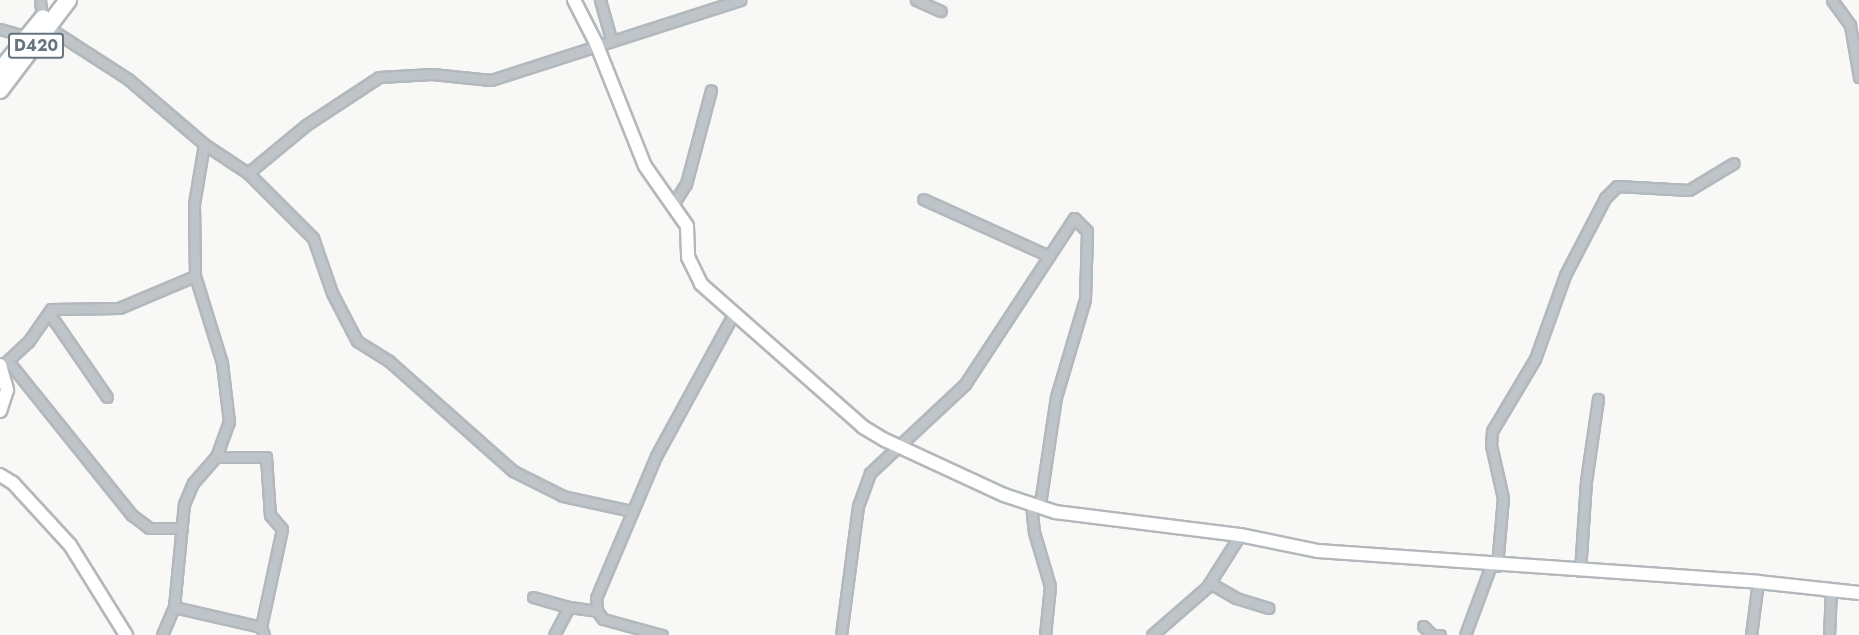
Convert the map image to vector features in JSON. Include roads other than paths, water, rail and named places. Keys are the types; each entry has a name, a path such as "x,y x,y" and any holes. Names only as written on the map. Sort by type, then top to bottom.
{"highway":[{"name":"D420","path":"0,90 46,23 56,0"},
{"name":"D420","path":"0,71 28,37 46,23 68,0"}],"street":[{"path":"40,0 46,23 128,79 204,144 248,173 313,238 332,293 357,341 389,361 533,484 563,496 633,511"},
{"path":"574,0 596,43 645,166 687,226 691,270 734,313 863,426 897,446 1055,512 1240,535 1318,551 1758,582 1859,593"},
{"path":"600,0 611,39"},
{"path":"248,173 306,125 379,77 432,74 491,80 596,43 740,0"},
{"path":"916,0 941,11"},
{"path":"1832,0 1850,25 1859,77"},
{"path":"0,29 28,37"},
{"path":"672,206 686,184 711,90"},
{"path":"162,635 174,607 184,504 193,483 216,457 229,422 222,363 195,276 194,204 204,144"},
{"path":"1465,635 1494,565 1503,498 1491,445 1492,431 1535,359 1565,275 1605,198 1617,186 1689,190 1734,163"},
{"path":"923,199 1049,256"},
{"path":"841,635 858,506 870,473 965,384 1074,218 1087,231 1085,298 1056,397 1041,497 1034,505 1034,532 1050,586 1045,635"},
{"path":"3,364 28,342 49,312 64,306 118,308 195,276"},
{"path":"49,312 107,397"},
{"path":"662,635 603,619 597,611 596,598 656,456 734,313"},
{"path":"0,411 7,390 3,364"},
{"path":"3,364 132,515 149,528 182,528"},
{"path":"1580,571 1586,481 1598,399"},
{"path":"174,607 262,631 282,529 270,515 266,457 216,457"},
{"path":"0,475 13,483 70,545 126,635"},
{"path":"1152,635 1210,583 1240,535"},
{"path":"1751,635 1758,582"},
{"path":"1210,583 1236,598 1269,608"},
{"path":"1829,635 1831,590"},
{"path":"532,597 569,607 597,611"},
{"path":"554,635 569,607"},
{"path":"1424,626 1432,635 1440,635"}]}
